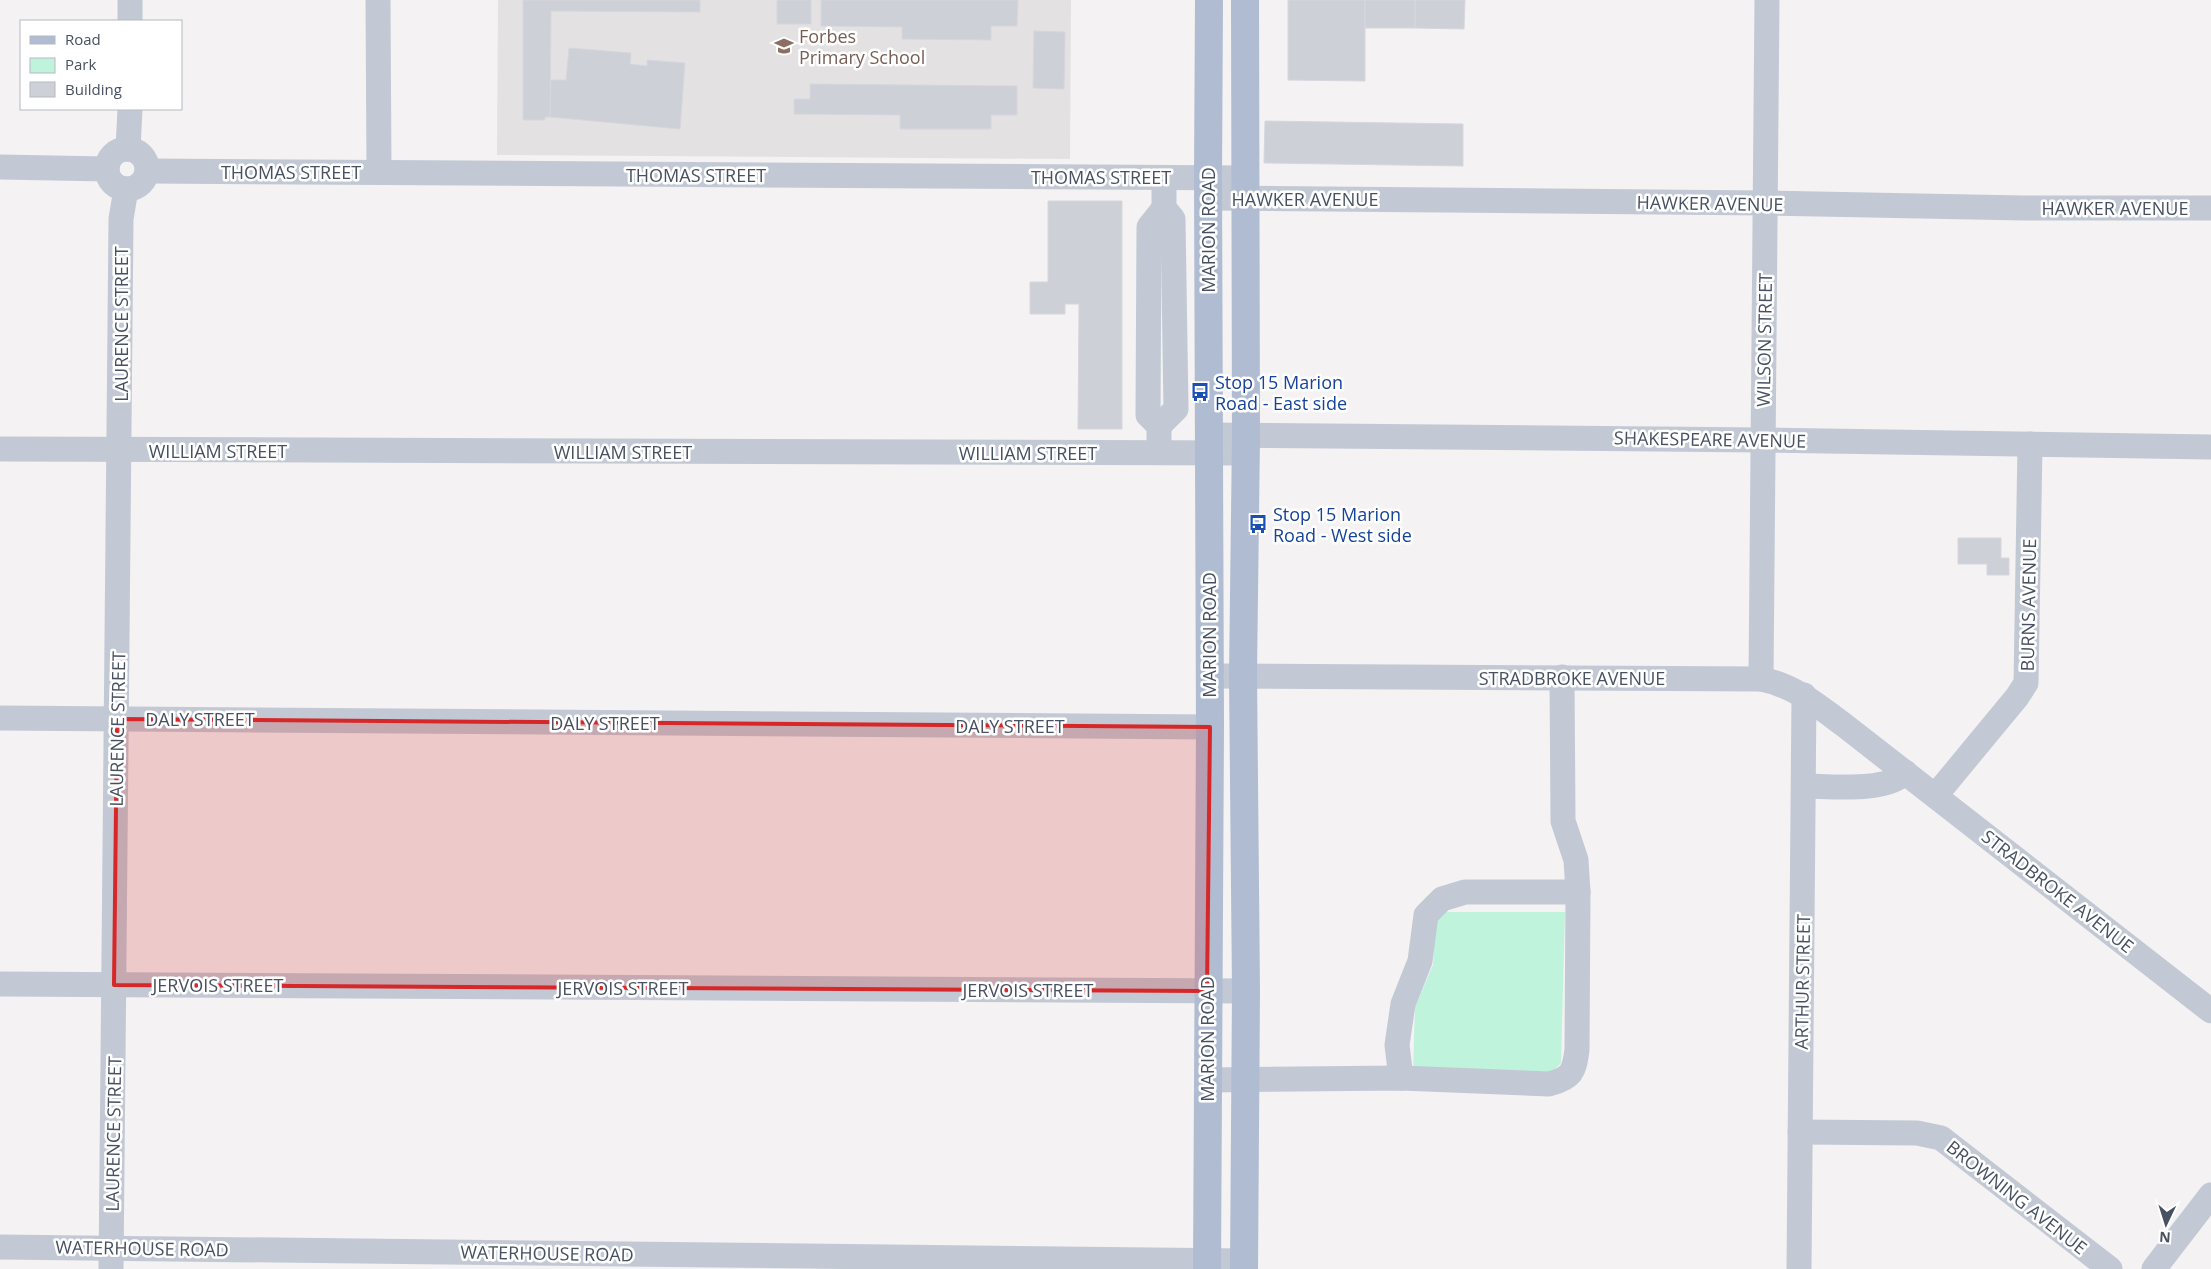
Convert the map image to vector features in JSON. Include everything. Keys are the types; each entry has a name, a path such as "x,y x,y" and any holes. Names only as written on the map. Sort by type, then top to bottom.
{"main road":[{"name":"MARION ROAD","path":"1207,1265 1207,991 1210,727 1208,444 1209,0"},
{"name":"MARION ROAD","path":"1244,1265 1246,1080 1243,675 1246,444 1245,0"}],"street":[{"path":"130,0 130,20"},
{"path":"378,0 379,172"},
{"name":"WILSON STREET","path":"1761,679 1767,0"},
{"path":"128,149 130,110"},
{"path":"128,149 142,155 146,161 147,171 141,184 126,189 119,188 110,180 107,169 112,156 117,152 128,149"},
{"path":"0,167 107,169"},
{"name":"THOMAS STREET","path":"147,171 1164,178 1208,188 1246,188"},
{"path":"1160,453 1159,426 1176,409 1174,219 1164,208 1164,178"},
{"name":"HAWKER AVENUE","path":"1246,188 1766,204 2024,208 2211,208"},
{"name":"LAURENCE STREET","path":"111,1258 121,219 126,189"},
{"name":"SHAKESPEARE AVENUE","path":"1246,444 1762,440 2211,447"},
{"name":"WILLIAM STREET","path":"0,449 120,451 1160,453 1208,444 1246,444"},
{"name":"BURNS AVENUE","path":"1936,795 2018,697 2026,683 2030,444"},
{"name":"STRADBROKE AVENUE","path":"1210,676 1761,679 1778,682 1804,695 1936,795 2211,1011"},
{"path":"1207,1080 1401,1078 1549,1084 1564,1080 1575,1069 1577,1050 1578,892 1576,860 1563,822 1562,677"},
{"name":"ARTHUR STREET","path":"1799,1269 1804,695"},
{"name":"DALY STREET","path":"0,718 1210,727"},
{"path":"1804,786 1875,786 1892,782 1904,772"},
{"path":"1401,1078 1398,1045 1403,1004 1420,961 1426,915 1442,899 1465,892 1578,892"},
{"name":"JERVOIS STREET","path":"0,984 1246,991"},
{"name":"BROWNING AVENUE","path":"1800,1132 1917,1133 1941,1138 2110,1269"},
{"path":"2154,1269 2211,1195"},
{"name":"WATERHOUSE ROAD","path":"0,1247 111,1258 1244,1265"}],"highlighted area":[{"path":"117,719 1210,727 1207,991 114,985"}],"shaded area":[{"name":"Forbes Primary School","path":"498,0 1071,0 1070,159 497,155"}],"green space":[{"path":"1436,912 1565,912 1561,1063 1549,1075 1413,1074 1415,1007 1433,965"}],"building":[{"path":"523,0 700,0 700,12 551,11 550,117 545,117 545,120 523,120"},
{"path":"777,0 811,0 811,24 777,24"},
{"path":"821,0 1018,0 1017,26 991,26 991,40 902,39 902,27 821,26"},
{"path":"1288,0 1365,0 1365,81 1288,80"},
{"path":"1365,0 1415,0 1415,28 1365,28"},
{"path":"1415,0 1465,0 1464,29 1415,28"},
{"path":"1034,31 1065,32 1064,89 1033,88"},
{"path":"569,48 631,53 630,64 647,66 647,60 685,63 680,129 550,117 551,80 566,80"},
{"path":"810,84 1017,86 1017,115 991,115 991,129 900,129 900,115 794,114 794,99 810,99"},
{"path":"1265,121 1463,124 1463,166 1264,163"},
{"path":"1048,201 1122,201 1122,429 1078,429 1079,304 1065,304 1065,314 1030,314 1030,282 1048,282"},
{"path":"1958,538 2001,538 2001,558 2009,558 2009,575 1987,575 1987,564 1958,564"}],"place":[{"name":"Forbes Primary School","path":"784,46"},
{"name":"Stop 15 Marion Road - East side","path":"1200,392"},
{"name":"Stop 15 Marion Road - West side","path":"1258,524"}]}
